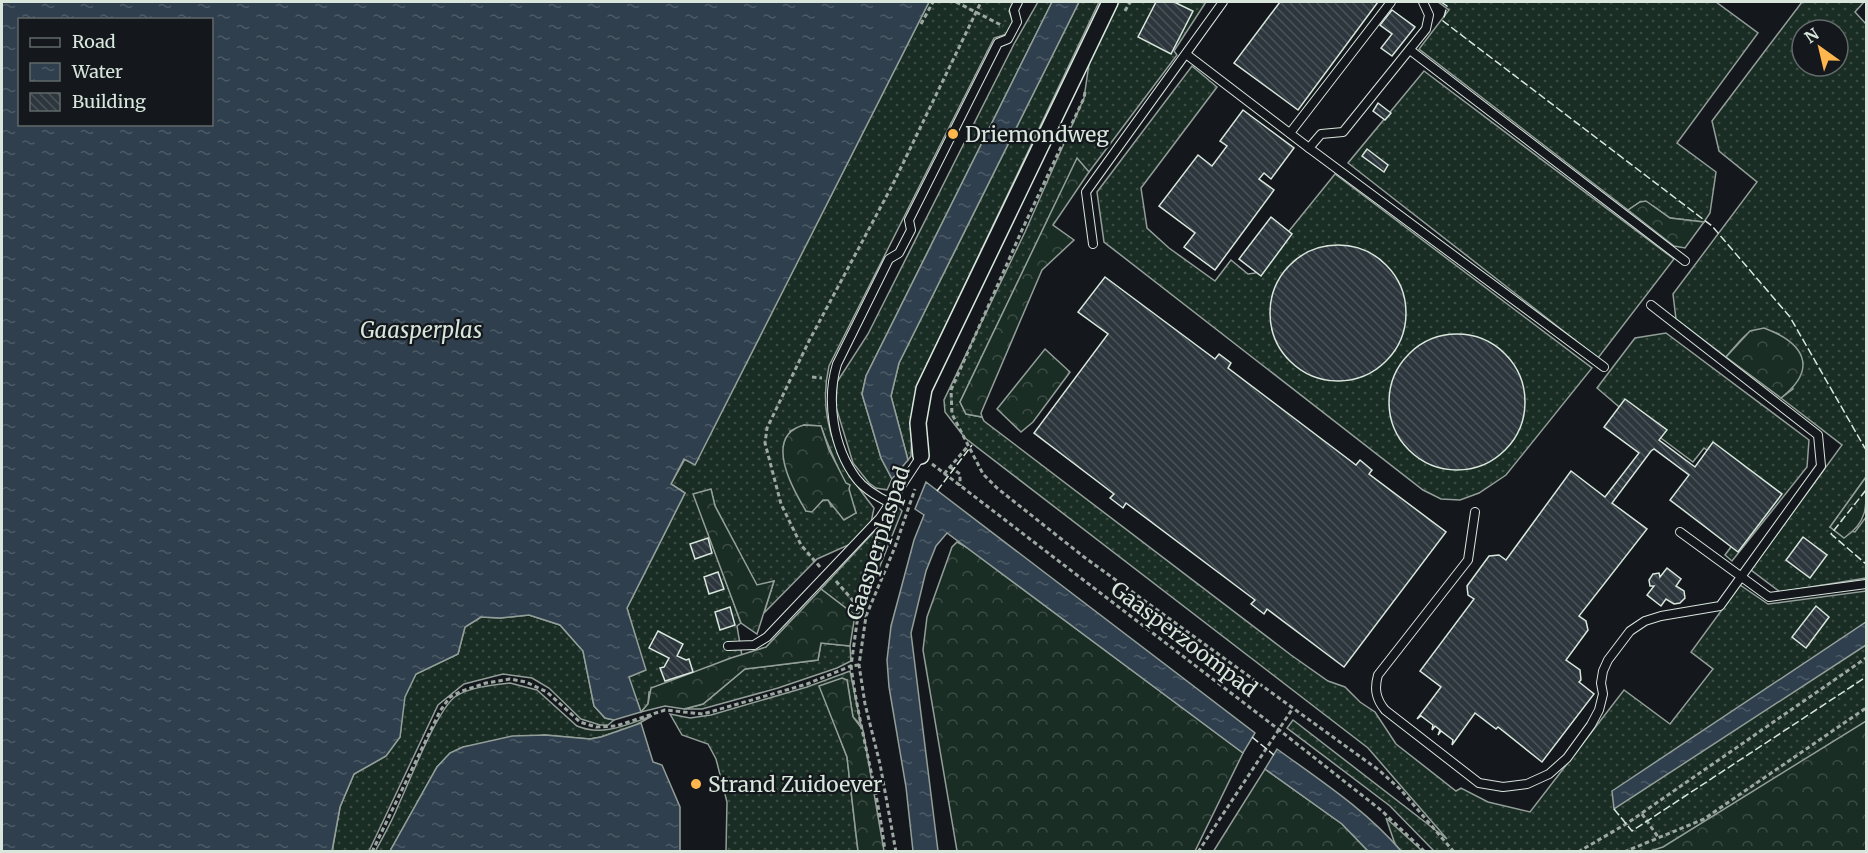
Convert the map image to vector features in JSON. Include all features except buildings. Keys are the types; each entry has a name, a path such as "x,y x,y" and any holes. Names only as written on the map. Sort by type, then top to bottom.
{"street":[{"path":"921,456 918,423 924,389 1110,2"}],"lane":[{"path":"890,503 874,495 856,479 845,457 832,411 833,379 837,364 889,259 899,252 911,231 909,220 998,42 1008,39 1017,22 1014,10 1018,2"},
{"path":"1093,244 1086,192 1223,2"},
{"path":"1290,134 1390,2"},
{"path":"1309,148 1321,134 1343,132 1410,50 1429,22 1429,15 1423,2"},
{"path":"1410,50 1685,261"},
{"path":"1186,54 1604,368"},
{"path":"1474,512 1468,560 1378,675 1375,684 1376,694 1385,710 1479,783 1503,787 1527,784 1549,774 1567,758 1591,725 1599,711 1603,694 1601,683 1603,671 1608,660 1630,631 1645,621 1661,616 1720,606 1821,466 1818,435 1651,305"},
{"path":"728,646 754,645 767,637 880,518 921,456"},
{"path":"1680,532 1768,597 1866,584"}],"path":[{"path":"921,24 933,2"},
{"path":"956,2 1012,31"},
{"path":"1085,88 1084,98 951,390 952,414 983,474 1025,512 1084,557 1294,707 1393,783 1454,852"},
{"path":"944,474 968,446"},
{"name":"Gaasperzoompad","path":"921,456 1278,729 1382,812 1425,852"},
{"path":"950,467 960,474 960,486"},
{"name":"Gaasperplaspad","path":"896,852 859,665 866,616 911,505 917,482"},
{"path":"858,614 851,666 854,695 874,780 885,852"},
{"path":"1579,851 1642,813 1866,658"},
{"path":"372,852 440,711 450,697 462,691 486,683 510,679 526,681 547,692 580,722 596,727 615,726 665,710 703,714 807,684 851,666 859,665"},
{"path":"1198,852 1294,707"},
{"path":"1624,852 1704,819 1866,708"},
{"path":"1642,813 1658,837"},
{"path":"1579,851 1588,852"}],"green space":[{"path":"929,2 1014,2 1009,11 1013,22 1007,34 994,38 829,366 826,405 829,424 841,459 874,508 871,523 853,543 817,559 764,613 774,581 757,586 715,506 711,490 694,494 741,623 737,626 742,656 731,658 649,692 648,704 641,712 628,677 645,670 627,608 685,493 671,484 685,459 695,464","holes":["804,425 821,426 829,448 856,513 831,506 828,500 806,511 786,467 790,431"]},
{"path":"1038,2 1052,2 866,376 862,394 881,458 892,479 887,490 876,488 853,463 836,407 837,382 868,334 1014,44"},
{"path":"1079,2 1099,2 922,375 913,405 911,456 908,460 891,396 899,363"},
{"path":"1116,2 1206,2 1174,51 1177,55 1089,172 1077,159 960,402 966,414 982,417 984,421 1291,655 1328,681 1345,687 1360,702 1375,712 1396,744 1456,791 1461,788 1488,802 1530,812 1624,690 1670,724 1713,669 1691,652 1740,585 1768,604 1866,591 1866,851 1434,851 1390,806 1287,728 1293,720 1447,839 1368,748 965,438 945,412 944,400 1025,232 1084,98 1090,57"},
{"path":"1438,2 1716,2 1758,33 1677,143 1716,172 1710,213 1704,222 1670,218 1653,206 1640,202 1628,210 1419,49 1449,10"},
{"path":"1802,2 1864,2 1855,12 1866,24 1866,477 1830,527 1855,532 1866,517 1866,578 1780,592 1751,570 1842,445 1781,398 1793,389 1779,334 1761,330 1754,331 1743,338 1726,357 1676,319 1673,294 1757,182 1719,151 1712,121"},
{"path":"1192,66 1217,87 1141,188 1147,228 1169,248 1215,281 1231,260 1248,274 1255,273 1335,174 1592,368 1506,475 1479,493 1460,500 1441,499 1423,490 1104,242 1097,192"},
{"path":"1424,71 1674,259 1598,358 1348,163"},
{"path":"1077,158 1089,172 1053,225 1074,240 1042,270 981,413 982,417 966,414 960,402"},
{"path":"1646,201 1670,218 1704,222 1685,248 1674,246 1628,210"},
{"path":"1764,328 1789,341 1802,357 1803,367 1800,377 1781,398 1726,357 1750,331"},
{"path":"1666,333 1809,440 1807,467 1732,561 1725,555 1769,496 1704,448 1693,462 1597,388 1635,338"},
{"path":"1045,349 1070,372 1033,422 1021,432 997,409"},
{"path":"804,425 821,426 829,450 846,483 850,485 849,489 856,513 844,520 828,500 823,500 812,512 806,511 788,477 784,464 785,440 792,431"},
{"path":"1866,477 1866,505 1862,519 1858,526 1844,538 1830,527"},
{"path":"711,489 715,506 757,585 774,581 757,634 741,623 693,494"},
{"path":"894,503 902,511 862,611 855,615 821,589 882,523"},
{"path":"957,542 1243,753 1195,851 957,851 923,650 927,617 952,547"},
{"path":"821,589 855,615 850,646 821,643 818,660 745,669 703,704 684,709 665,706 641,712 648,704 651,688 766,647"},
{"path":"529,615 560,625 583,651 594,706 605,718 614,720 608,725 600,725 581,719 549,688 532,678 503,674 464,684 438,705 369,851 332,852 340,807 354,774 386,756 400,737 404,697 416,674 458,654 465,627 481,617"},
{"path":"821,643 850,646 851,661 778,688 702,709 684,709 703,704 745,669 818,660"},
{"path":"850,671 861,725 853,717 847,680 820,686 847,757 858,851 726,851 727,802 716,759 708,744 682,735 670,714 690,718 711,715 807,687"},
{"path":"842,678 847,680 853,717 863,730 884,851 858,851 847,757 819,686"},
{"path":"510,683 537,690 577,726 587,729 606,730 652,716 636,725 601,737 590,739 545,735 463,747 450,753 437,767 390,851 375,852 440,715 456,696 468,690"},
{"path":"1866,721 1866,851 1650,851 1663,847"},
{"path":"1265,769 1342,824 1368,851 1213,852"},
{"path":"1386,818 1422,851 1401,851 1395,844"}],"water":[{"name":"Gaasperplas","path":"2,2 929,2 695,465 684,459 671,484 685,493 627,608 646,670 629,677 641,712 614,720 605,718 594,706 583,651 560,625 529,615 481,617 465,627 458,654 416,674 405,697 400,737 386,756 354,774 340,807 332,851 2,851"},
{"path":"1052,2 1079,2 899,363 891,396 908,460 892,479 881,458 862,394 866,376"},
{"path":"926,482 1255,733 1243,753 947,533 936,546 926,571 911,633 938,851 913,851 887,660 891,626 914,540 924,515 915,509"},
{"path":"1866,622 1866,645 1614,809 1612,791"},
{"path":"641,723 653,762 662,765 680,807 680,851 390,851 437,767 450,753 463,747 512,736 545,735 590,739"},
{"path":"1277,749 1358,809 1401,851 1368,851 1342,824 1265,769"}],"fence":[{"path":"1441,2 1447,6 1443,21 1712,226 1790,317 1866,450"},
{"path":"937,491 972,445"},
{"path":"1866,490 1831,534 1866,564"},
{"path":"1614,809 1632,831 1866,677"},
{"path":"1252,737 1274,755"}],"place":[{"name":"Driemondweg","path":"953,134"},
{"name":"Strand Zuidoever","path":"696,784"}]}
